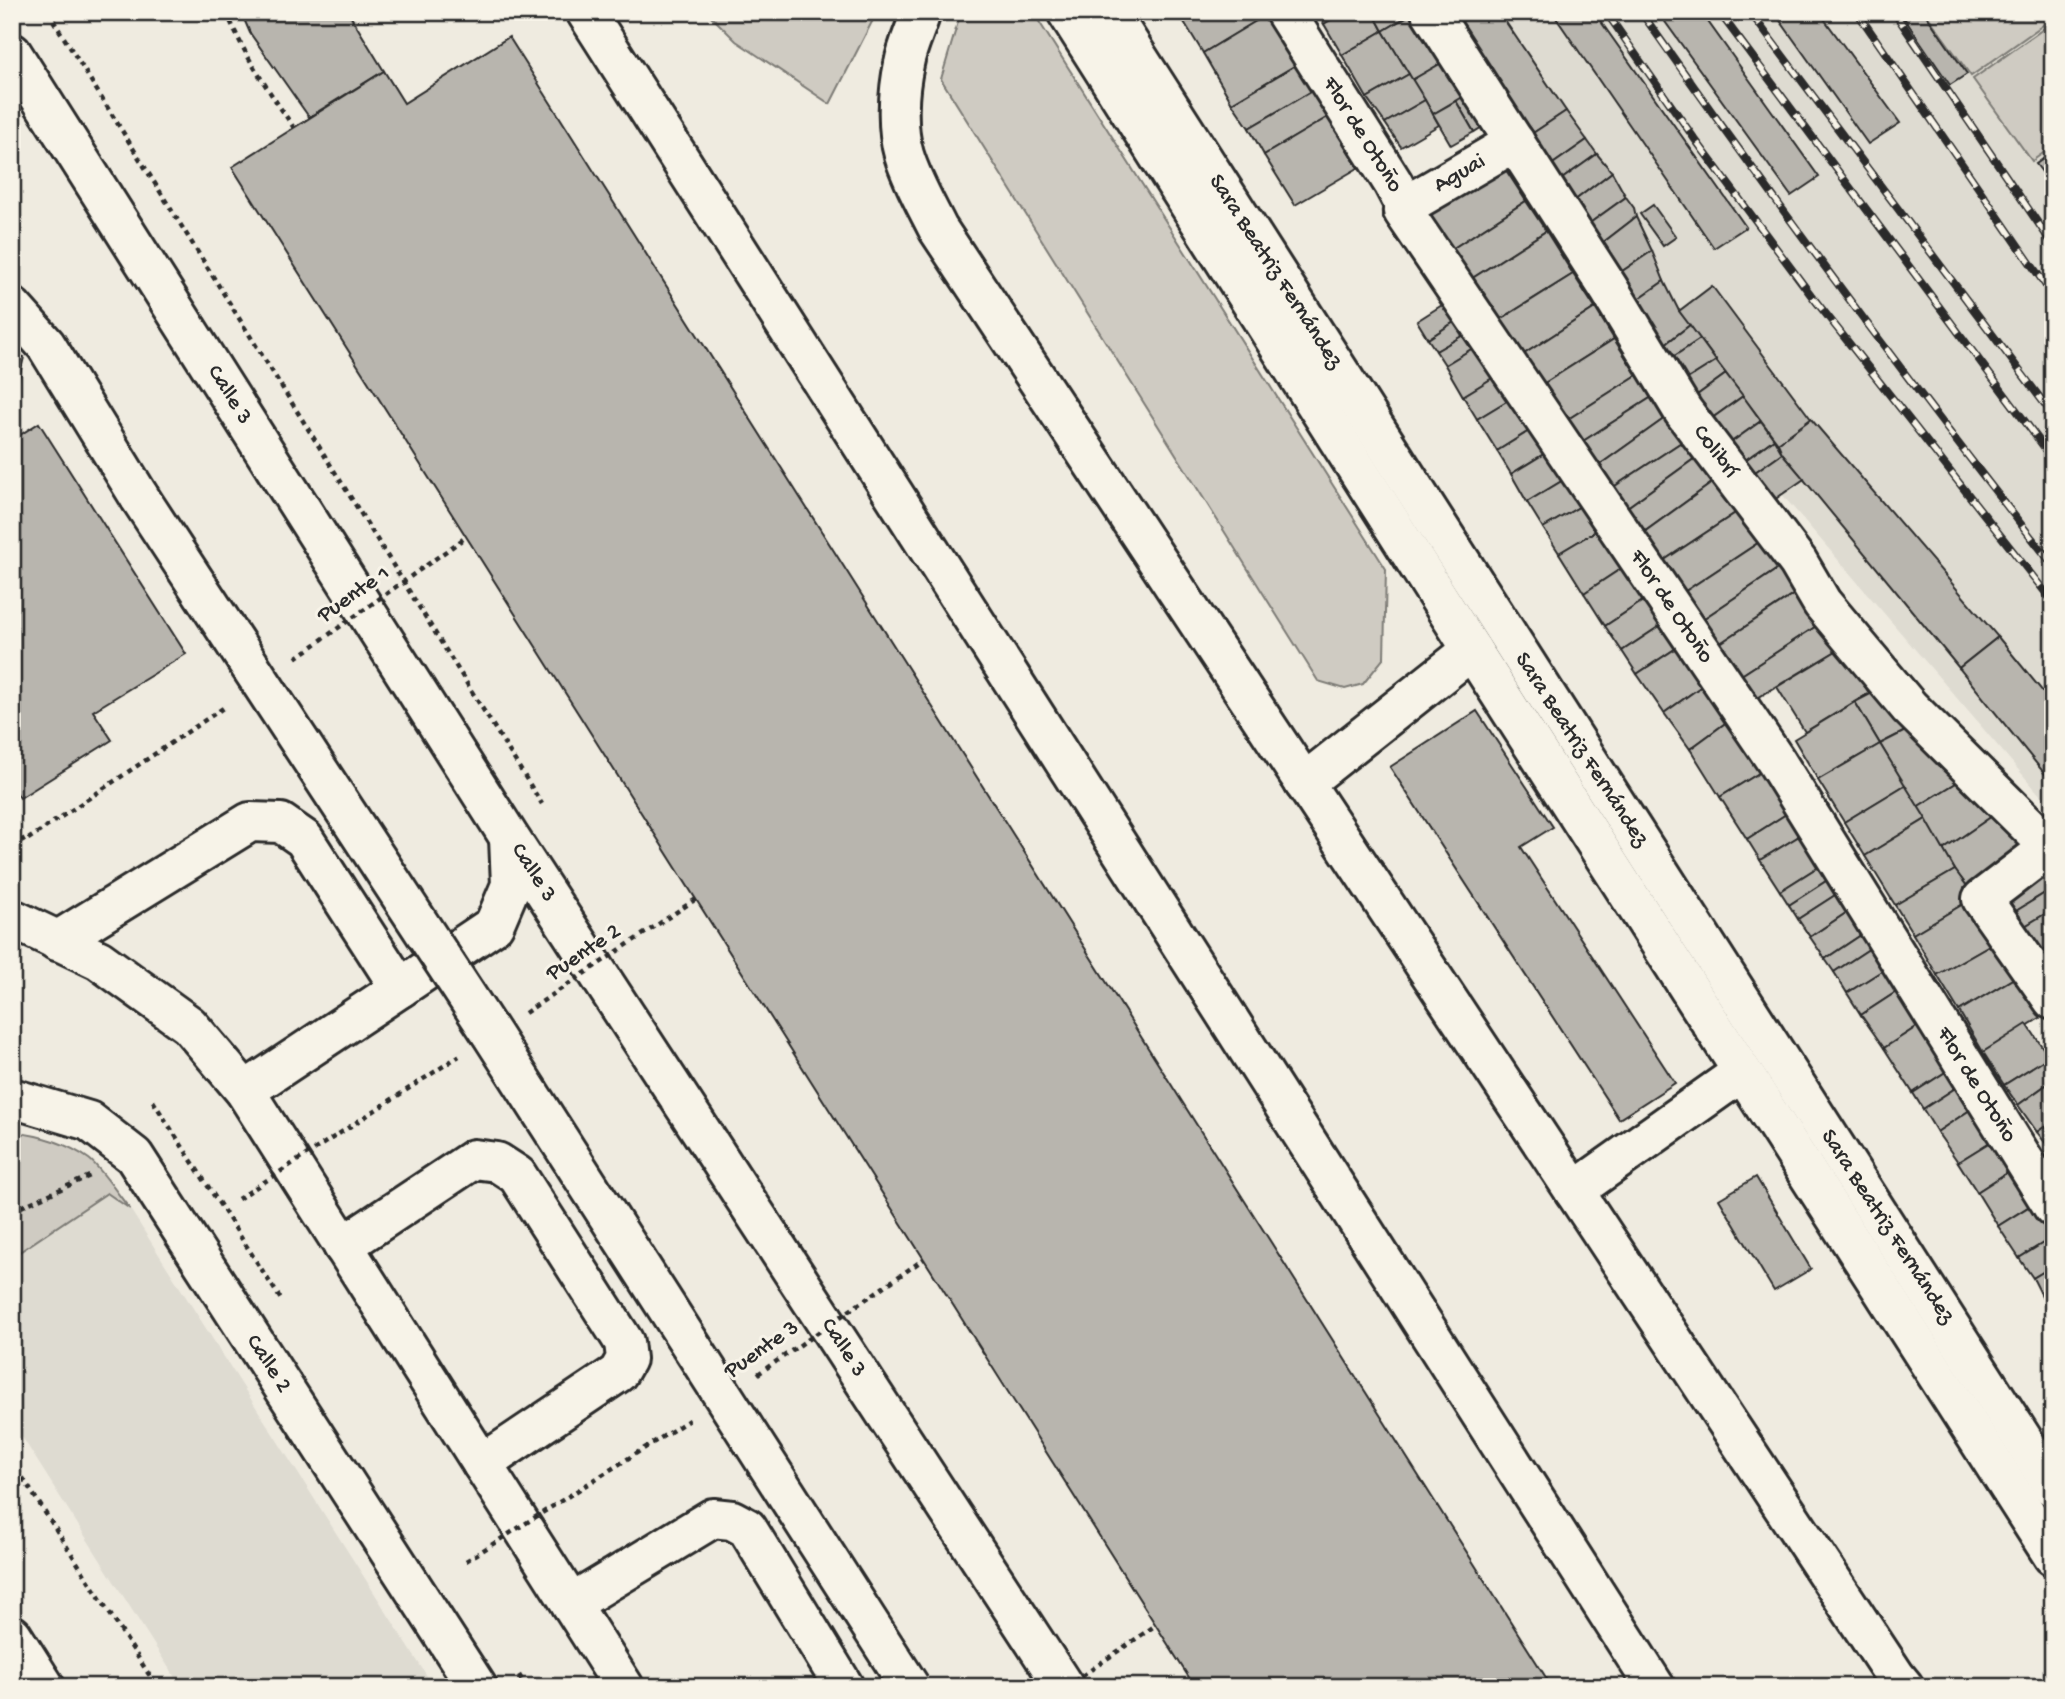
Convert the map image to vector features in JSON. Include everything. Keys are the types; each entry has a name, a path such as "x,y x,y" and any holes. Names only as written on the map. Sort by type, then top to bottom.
{"street":[{"path":"586,12 1655,1687"},
{"path":"921,12 904,61 900,125 904,153 912,178 938,229 1904,1687"},
{"path":"1067,12 2053,1556"},
{"name":"Sara Beatriz Fernández","path":"1109,12 2053,1487"},
{"name":"Flor de Otoño","path":"1285,12 1405,206 1403,211 1776,761 2053,1208"},
{"name":"Colibrí","path":"1431,12 1609,289 1683,411 1798,562 1822,603 1909,707 2052,849"},
{"name":"Calle 3","path":"12,53 509,837 1079,1678"},
{"name":"Aguai","path":"1405,206 1515,142"},
{"path":"12,306 46,345 140,498 246,692 492,1035 910,1687"},
{"path":"1304,783 1472,650"},
{"path":"55,940 250,822 281,823 304,839 400,988"},
{"path":"245,1091 494,925 511,885 509,837"},
{"path":"2052,849 1982,899 2053,1000"},
{"path":"14,929 55,940 99,960 189,1025 245,1091 624,1687"},
{"path":"1574,1191 1742,1072"},
{"name":"Calle 2","path":"12,1098 89,1121 134,1156 477,1687"},
{"path":"343,1246 474,1159 497,1162 517,1175 624,1342 626,1359 618,1373 482,1464"},
{"path":"571,1604 713,1518 732,1520 747,1528 844,1687"},
{"path":"12,1636 45,1687"}],"path":[{"path":"48,12 548,814"},
{"path":"227,12 233,30 294,128"},
{"name":"Puente 1","path":"12,820 24,842 246,692 466,537"},
{"name":"Puente 2","path":"238,1199 696,900"},
{"path":"629,943 636,955"},
{"path":"12,1211 134,1156"},
{"name":"Puente 3","path":"466,1561 723,1398 924,1259"},
{"path":"851,1294 858,1306"},
{"path":"12,1461 157,1687"},
{"path":"1079,1678 1156,1625"}],"shaded area":[{"path":"707,12 877,12 830,104 736,41"},
{"path":"961,12 1033,12 1386,569 1384,658 1363,684 1345,689 1318,681 941,79"},
{"path":"1444,12 2053,12 2053,810 1755,463"},
{"path":"1925,12 2053,12 2053,18 1971,76"},
{"path":"2053,22 2053,146 2032,161 1973,79"},
{"path":"12,1132 52,1141 80,1153 99,1168 130,1209 107,1193 12,1257"},
{"path":"107,1193 130,1209 434,1687 181,1687 12,1421 12,1257"}],"building":[{"path":"241,12 348,12 384,71 309,117 250,33"},
{"path":"1178,12 1264,12 1266,15 1203,53"},
{"path":"1317,12 1344,12 1324,24"},
{"path":"1344,12 1373,12 1383,31 1342,55 1324,24"},
{"path":"1373,12 1415,12 1383,31"},
{"path":"1415,12 1445,61 1412,80 1383,31"},
{"path":"1476,12 1499,12 1566,111 1521,141 1446,32"},
{"path":"1552,12 1594,12 1746,227 1714,248"},
{"path":"1658,12 1701,12 1819,177 1791,196"},
{"path":"1774,12 1819,12 1900,123 1868,144"},
{"path":"1900,12 1924,12 1967,74 1950,85"},
{"path":"1266,15 1296,65 1232,103 1203,53"},
{"path":"1383,31 1409,74 1367,98 1342,55"},
{"path":"509,37 1552,1687 1195,1687 232,167 384,71 404,103"},
{"path":"1445,61 1465,95 1433,114 1412,80"},
{"path":"1296,65 1312,91 1249,128 1232,103"},
{"path":"1409,74 1425,100 1385,123 1367,98"},
{"path":"1474,90 1492,121 1474,132 1456,101"},
{"path":"1312,91 1328,117 1264,155 1249,128"},
{"path":"1425,100 1439,125 1401,147 1385,123"},
{"path":"1456,101 1474,132 1451,145 1433,114"},
{"path":"1566,111 1587,140 1540,173 1521,141"},
{"path":"1328,117 1358,168 1295,205 1264,155"},
{"path":"1587,140 1597,154 1548,189 1540,173"},
{"path":"2053,152 2053,186 2036,164"},
{"path":"1597,154 1612,172 1561,211 1548,189"},
{"path":"1500,161 1526,201 1452,249 1425,209"},
{"path":"1612,172 1626,197 1576,233 1561,211"},
{"path":"1626,197 1634,208 1636,217 1588,254 1576,233"},
{"path":"1526,201 1546,231 1471,279 1452,249"},
{"path":"1653,205 1676,237 1663,246 1640,214"},
{"path":"1636,217 1652,251 1606,282 1588,254"},
{"path":"1546,231 1573,274 1498,321 1471,279"},
{"path":"1652,251 1664,281 1624,309 1606,282"},
{"path":"1573,274 1595,308 1521,356 1498,321"},
{"path":"1664,281 1679,311 1690,325 1655,352 1624,309"},
{"path":"1712,286 1811,419 1778,443 1679,311"},
{"path":"1453,298 1465,315 1428,339 1417,321"},
{"path":"1595,308 1614,339 1540,386 1521,356"},
{"path":"1465,315 1474,329 1436,351 1428,339"},
{"path":"1690,325 1700,339 1664,363 1655,352"},
{"path":"1474,329 1483,342 1445,365 1436,351"},
{"path":"1614,339 1637,375 1565,421 1540,386"},
{"path":"1700,339 1716,361 1678,385 1664,363"},
{"path":"1483,342 1504,371 1463,396 1445,365"},
{"path":"12,354 24,357 12,408"},
{"path":"1716,361 1726,374 1689,401 1678,385"},
{"path":"1504,371 1520,393 1477,419 1463,396"},
{"path":"1726,374 1743,396 1704,424 1689,401"},
{"path":"1637,375 1652,397 1580,443 1565,421"},
{"path":"1520,393 1542,423 1497,451 1477,419"},
{"path":"1743,396 1761,421 1719,451 1704,424"},
{"path":"1652,397 1665,418 1595,468 1580,443"},
{"path":"1665,418 1683,441 1606,492 1595,468"},
{"path":"1811,419 1998,637 1959,668 1782,453 1778,443"},
{"path":"1761,421 1774,439 1732,470 1719,451"},
{"path":"39,423 186,654 93,711 112,740 20,798 12,786 12,440"},
{"path":"1542,423 1557,446 1511,474 1497,451"},
{"path":"1774,439 1782,453 1741,482 1732,470"},
{"path":"1683,441 1698,456 1622,511 1606,492"},
{"path":"1557,446 1575,473 1527,502 1511,474"},
{"path":"1782,453 1804,479 1761,509 1741,482"},
{"path":"1698,456 1716,480 1640,535 1622,511"},
{"path":"1575,473 1591,500 1543,528 1527,502"},
{"path":"1716,480 1743,508 1663,561 1640,535"},
{"path":"1591,500 1606,525 1559,553 1543,528"},
{"path":"1743,508 1764,539 1684,592 1663,561"},
{"path":"1606,525 1631,562 1584,593 1559,553"},
{"path":"1764,539 1782,566 1703,619 1684,592"},
{"path":"1631,562 1652,595 1605,626 1584,593"},
{"path":"1782,566 1799,591 1719,644 1703,619"},
{"path":"1799,591 1821,623 1740,676 1719,644"},
{"path":"1652,595 1669,620 1622,651 1605,626"},
{"path":"1669,620 1684,643 1637,674 1622,651"},
{"path":"1821,623 1841,648 1754,700 1740,676"},
{"path":"1998,637 2053,704 2053,784 1959,668"},
{"path":"1684,643 1709,681 1664,713 1637,674"},
{"path":"1841,648 1869,693 1805,732 1777,687"},
{"path":"1709,681 1735,716 1690,749 1664,713"},
{"path":"1880,689 1919,724 1880,744 1855,702"},
{"path":"1855,702 1880,744 1818,780 1794,739"},
{"path":"1477,711 1553,827 1521,847 1675,1083 1619,1119 1390,767"},
{"path":"1735,716 1769,767 1720,797 1690,749"},
{"path":"1919,724 1966,777 1917,807 1880,744"},
{"path":"1880,744 1905,785 1844,822 1818,780"},
{"path":"1769,767 1794,809 1747,839 1720,797"},
{"path":"1966,777 1998,812 1943,850 1917,807"},
{"path":"1905,785 1926,819 1865,856 1844,822"},
{"path":"1794,809 1809,830 1760,860 1747,839"},
{"path":"1998,812 2031,855 1975,897 1943,850"},
{"path":"1926,819 1955,870 1895,905 1865,856"},
{"path":"1809,830 1829,860 1780,891 1760,860"},
{"path":"1829,860 1837,874 1789,905 1780,891"},
{"path":"2043,864 2053,880 2053,888 2016,911 2002,890"},
{"path":"1955,870 1975,897 1913,934 1895,905"},
{"path":"1837,874 1846,888 1798,919 1789,905"},
{"path":"1846,888 1858,905 1810,937 1798,919"},
{"path":"2053,888 2053,909 2025,926 2016,911"},
{"path":"1975,897 2000,939 1937,975 1913,934"},
{"path":"1858,905 1873,927 1825,959 1810,937"},
{"path":"2053,909 2053,944 2041,951 2025,926"},
{"path":"1873,927 1881,941 1834,972 1825,959"},
{"path":"2000,939 2021,974 1959,1011 1937,975"},
{"path":"1881,941 1896,962 1847,993 1834,972"},
{"path":"2053,944 2053,970 2041,951"},
{"path":"1896,962 1910,983 1861,1015 1847,993"},
{"path":"2021,974 2045,1015 1983,1052 1959,1011"},
{"path":"1910,983 1932,1017 1884,1048 1861,1015"},
{"path":"1932,1017 1961,1062 1913,1093 1884,1048"},
{"path":"2027,1024 2049,1057 2004,1085 1983,1052"},
{"path":"2053,1054 2053,1080 2018,1105 2004,1085"},
{"path":"1961,1062 1971,1078 1923,1109 1913,1093"},
{"path":"1971,1078 1985,1100 1937,1132 1923,1109"},
{"path":"2053,1080 2053,1121 2037,1132 2018,1105"},
{"path":"1985,1100 2003,1134 1958,1162 1937,1132"},
{"path":"2053,1121 2053,1153 2037,1132"},
{"path":"2003,1134 2022,1163 1977,1192 1958,1162"},
{"path":"2022,1163 2044,1197 1998,1226 1977,1192"},
{"path":"1756,1177 1811,1269 1774,1291 1719,1199"},
{"path":"2044,1197 2053,1210 2053,1237 2019,1258 1998,1226"},
{"path":"2053,1237 2053,1266 2033,1278 2019,1258"},
{"path":"2053,1266 2053,1307 2049,1310 2033,1278"}],"railway":[{"path":"1606,12 1694,138 1811,295 2053,602"},
{"path":"1641,12 1843,292 2053,565"},
{"path":"1719,12 2053,459"},
{"path":"1750,12 2053,415"},
{"path":"1857,12 2053,296"},
{"path":"1894,12 2053,245"}]}
